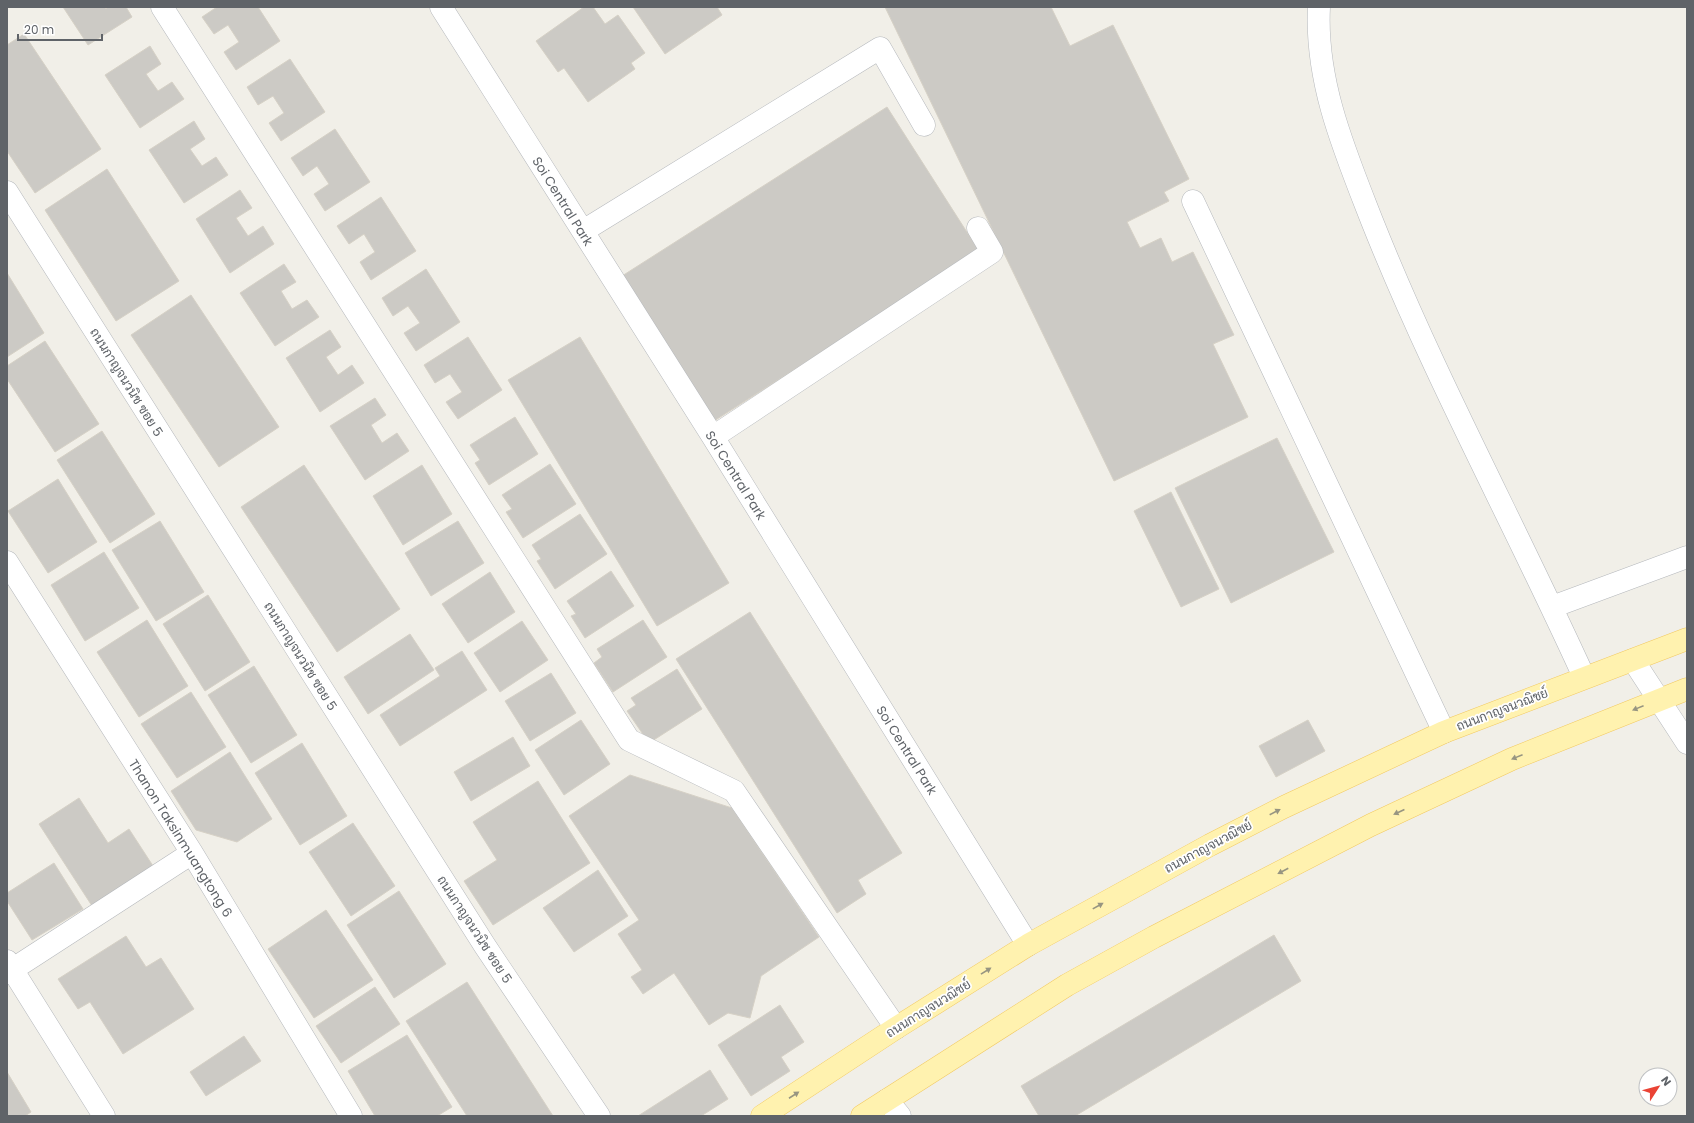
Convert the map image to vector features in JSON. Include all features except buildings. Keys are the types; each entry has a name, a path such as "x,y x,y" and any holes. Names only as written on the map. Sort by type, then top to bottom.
{"main road":[{"name":"ถนนกาญจนวณิชย์","path":"762,1116 896,1028 1028,945 1216,842 1284,807 1444,732 1584,677 1687,639"},
{"path":"862,1116 893,1108 1067,985 1154,937 1371,825 1512,759 1687,689"}],"street":[{"path":"162,7 629,740 734,791 896,1028"},
{"name":"Soi Central Park","path":"441,7 713,437 1028,945"},
{"path":"1319,7 1318,30 1325,83 1341,141 1385,253 1428,351 1552,607 1584,677"},
{"path":"582,231 880,48 924,125"},
{"name":"ถนนกาญจนวนิช ซอย 5","path":"7,192 485,946 599,1116"},
{"path":"1193,201 1444,732"},
{"path":"713,437 992,252 978,228"},
{"path":"1552,607 1687,557"},
{"name":"Thanon Taksinmuangtong 6","path":"7,562 192,853 351,1116"},
{"path":"1633,660 1687,743"},
{"path":"104,1116 9,968 192,853"}]}
